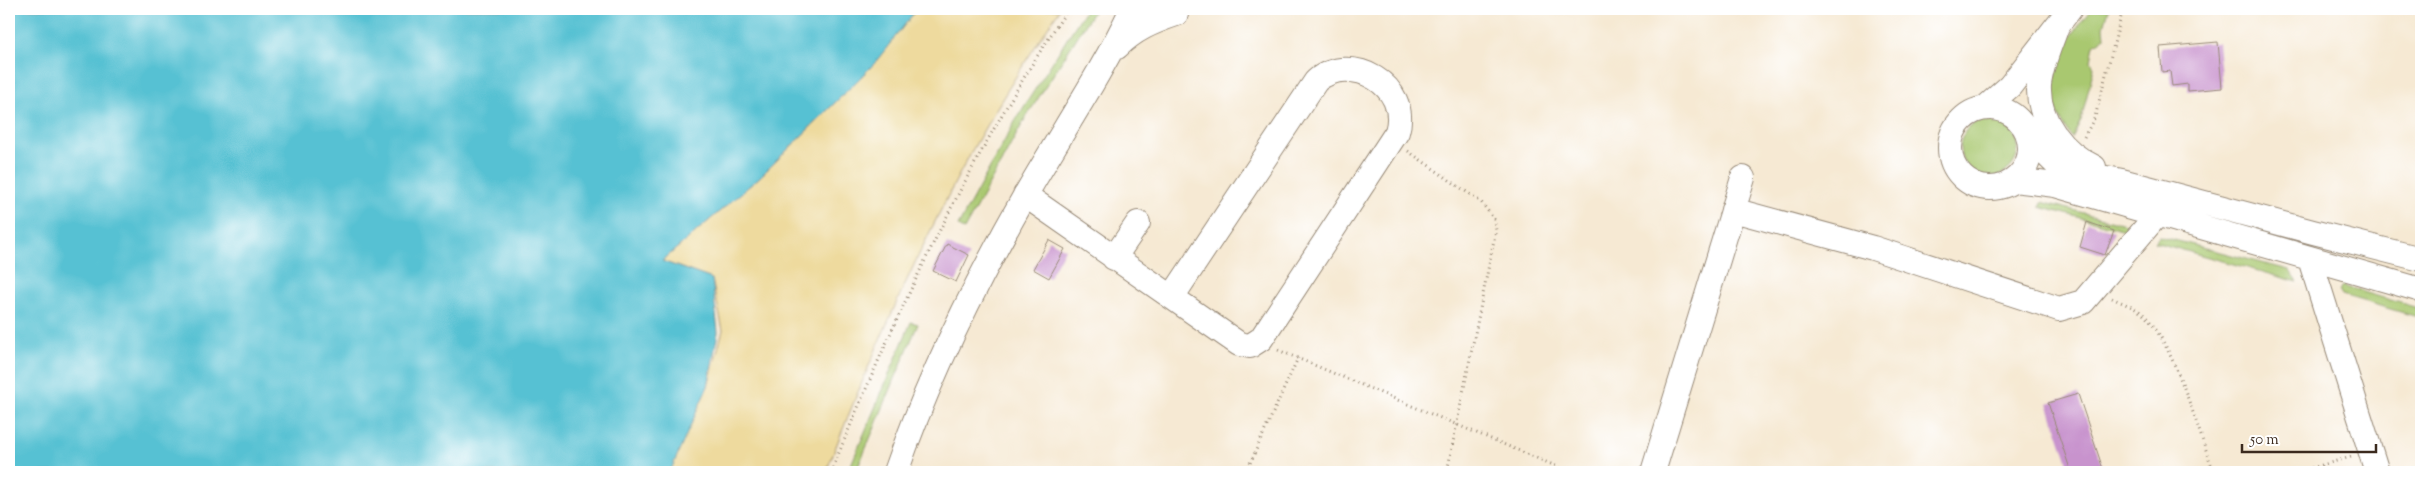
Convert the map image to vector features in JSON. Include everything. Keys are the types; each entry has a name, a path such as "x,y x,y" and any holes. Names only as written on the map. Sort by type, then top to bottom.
{"street":[{"path":"896,472 908,439 956,328 1025,196 1108,55 1132,9"},
{"path":"1108,55 1128,36 1148,23 1177,10"},
{"path":"2063,18 2043,64 2039,87 2043,110 2051,130 2070,153 2080,161 2122,181"},
{"path":"1985,108 2010,86 2063,18"},
{"path":"1025,196 1239,344 1250,346 1261,339 1397,132 1399,118 1396,102 1385,85 1376,77 1353,69 1342,69 1324,74 1310,89 1172,297"},
{"path":"1996,107 2014,115 2026,129 2030,138 2031,150 2028,162 2014,180 1997,187 1979,186 1968,181 1958,173 1952,162 1950,144 1955,127 1974,111 1996,107"},
{"path":"2030,138 2062,167 2080,173 2122,181 2421,259"},
{"path":"1653,472 1743,178"},
{"path":"2014,180 2055,186 2421,290"},
{"path":"1733,210 1873,248 2059,308 2083,302 2157,215"},
{"path":"1114,258 1138,222"},
{"path":"2310,259 2374,462"}],"path":[{"path":"832,472 879,356 945,218 996,126 1068,9"},
{"path":"2070,153 2081,141 2095,117 2124,9"},
{"path":"1391,139 1481,202 1494,219 1495,241 1447,472"},
{"path":"2095,289 2145,315 2156,330 2170,354 2214,472"},
{"path":"1261,339 1270,347 1570,472"},
{"path":"1246,472 1298,358"},
{"path":"2297,472 2374,462"}],"green space":[{"path":"1086,9 1095,9 1025,119 964,230 958,226 1018,116"},
{"path":"2091,9 2109,9 2104,27 2105,37 2094,45 2091,61 2094,67 2081,120 2072,138 2060,119 2054,101 2052,85 2054,70 2068,41"},
{"path":"1989,119 2000,121 2013,132 2018,148 2016,159 2005,172 1989,177 1978,175 1965,164 1960,148 1962,137 1973,124"},
{"path":"2042,202 2129,225 2129,231 2040,207"},
{"path":"2159,236 2289,270 2298,282 2154,242"},
{"path":"2343,286 2421,309 2421,318 2342,295 2339,290"},
{"path":"911,322 918,324 856,472 848,472"}],"sand":[{"path":"917,9 1060,9 1001,102 947,198 883,333 826,472 669,472 708,386 723,330 712,279 662,261 762,175 867,71"}],"water":[{"path":"9,9 917,9 874,64 762,175 662,261 712,279 718,332 708,386 670,472 9,472"}],"building":[{"path":"2218,42 2222,88 2188,91 2188,84 2172,86 2170,71 2162,72 2160,47"},
{"path":"2087,222 2114,231 2105,255 2080,247"},
{"path":"1049,240 1065,249 1049,278 1033,269"},
{"path":"947,244 969,255 956,282 933,271"},
{"path":"2078,394 2104,472 2071,472 2048,403"}]}
